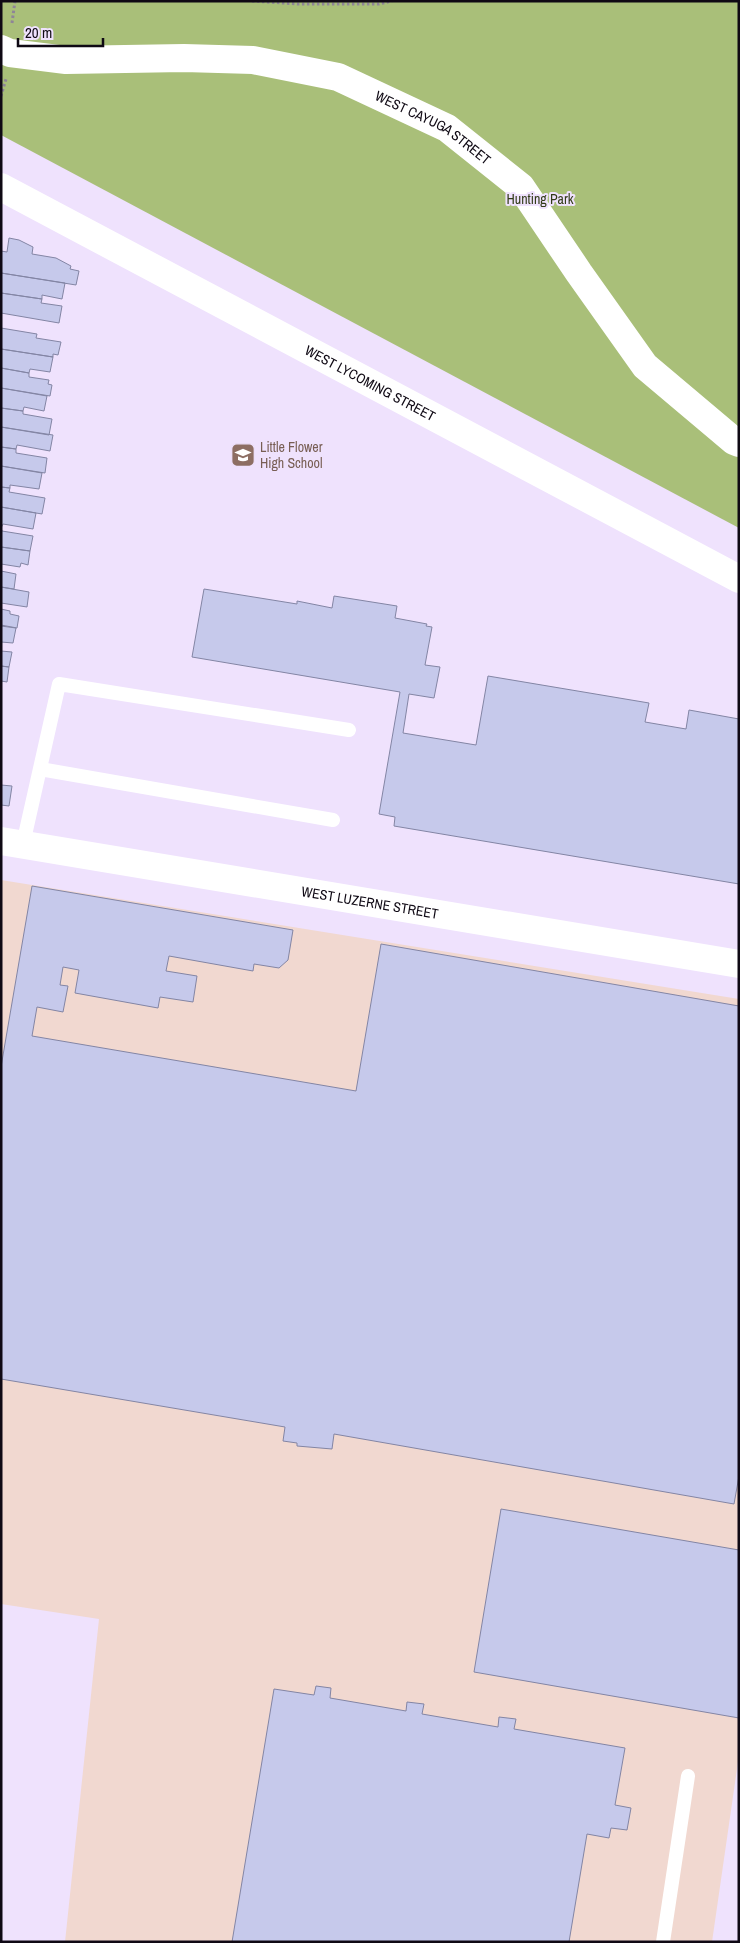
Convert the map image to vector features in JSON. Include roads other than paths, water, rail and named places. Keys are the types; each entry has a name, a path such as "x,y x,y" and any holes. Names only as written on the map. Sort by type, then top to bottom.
{"street":[{"name":"WEST CAYUGA STREET","path":"1,49 10,53 66,60 184,58 253,60 338,77 447,128 521,187 645,366 734,441 739,443"},
{"name":"WEST LYCOMING STREET","path":"1,187 739,580"},
{"name":"WEST LUZERNE STREET","path":"12,842 739,964"}],"lane":[{"path":"12,842 40,769 59,684 349,730"},
{"path":"40,769 333,820"},
{"path":"663,1942 688,1776"}],"place":[{"name":"Little Flower High School","path":"243,455"}],"park label":[{"name":"Hunting Park","path":"540,199"}]}
